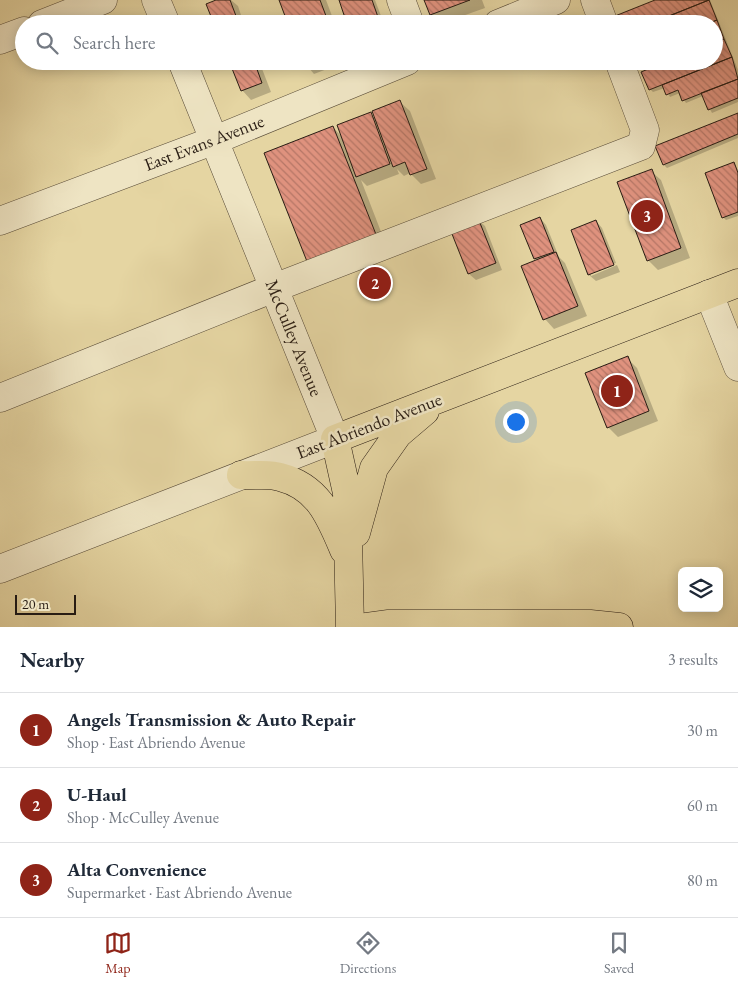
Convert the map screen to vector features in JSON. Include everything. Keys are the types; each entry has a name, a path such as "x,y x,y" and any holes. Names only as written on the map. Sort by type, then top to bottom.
{"main road":[{"name":"East Abriendo Avenue","path":"335,439 738,283"},
{"path":"348,561 374,468 398,434 440,399"},
{"name":"McCulley Avenue","path":"335,439 347,493 350,627"},
{"path":"241,476 280,476 310,490 331,520 348,561"},
{"path":"365,627 387,624 590,624 619,627"}],"street":[{"path":"65,15 103,0"},
{"path":"156,0 162,15"},
{"path":"401,0 407,15"},
{"path":"520,15 556,0"},
{"path":"595,0 601,15"},
{"path":"0,40 15,34"},
{"name":"McCulley Avenue","path":"186,70 335,439"},
{"name":"East Evans Avenue","path":"0,221 215,140 385,70"},
{"path":"0,398 274,288 641,146 645,130 622,70"},
{"path":"709,294 738,367"},
{"name":"East Abriendo Avenue","path":"0,568 335,439"}],"building":[{"path":"216,0 230,0 236,15 210,15 206,4"},
{"path":"279,0 320,0 326,15 285,15"},
{"path":"339,0 372,0 377,15 344,15"},
{"path":"424,0 470,0 430,15"},
{"path":"655,0 709,0 672,15 618,15"},
{"path":"709,0 715,15 672,15"},
{"path":"723,39 732,57 723,61"},
{"path":"732,57 738,79 682,101 678,90 666,95 662,85 700,70 723,70 723,61"},
{"path":"233,70 257,70 262,83 241,91"},
{"path":"646,70 699,70 649,90 641,72"},
{"path":"738,79 738,98 708,110 701,93"},
{"path":"400,100 427,169 410,175 405,162 393,167 372,111"},
{"path":"371,112 390,164 356,177 337,125"},
{"path":"738,113 738,134 663,165 655,146"},
{"path":"333,126 379,242 310,269 264,153"},
{"path":"734,162 738,173 738,212 722,218 705,173"},
{"path":"652,169 681,248 647,261 617,182"},
{"path":"540,217 554,252 534,259 520,225"},
{"path":"478,218 496,263 468,274 450,229"},
{"path":"596,220 614,265 588,275 571,230"},
{"path":"556,252 578,306 543,320 521,266"},
{"path":"628,356 649,411 607,428 585,373"}],"place":[{"name":"Alta Convenience","path":"647,216"},
{"name":"U-Haul","path":"375,283"},
{"name":"Angels Transmission & Auto Repair","path":"617,391"}]}
